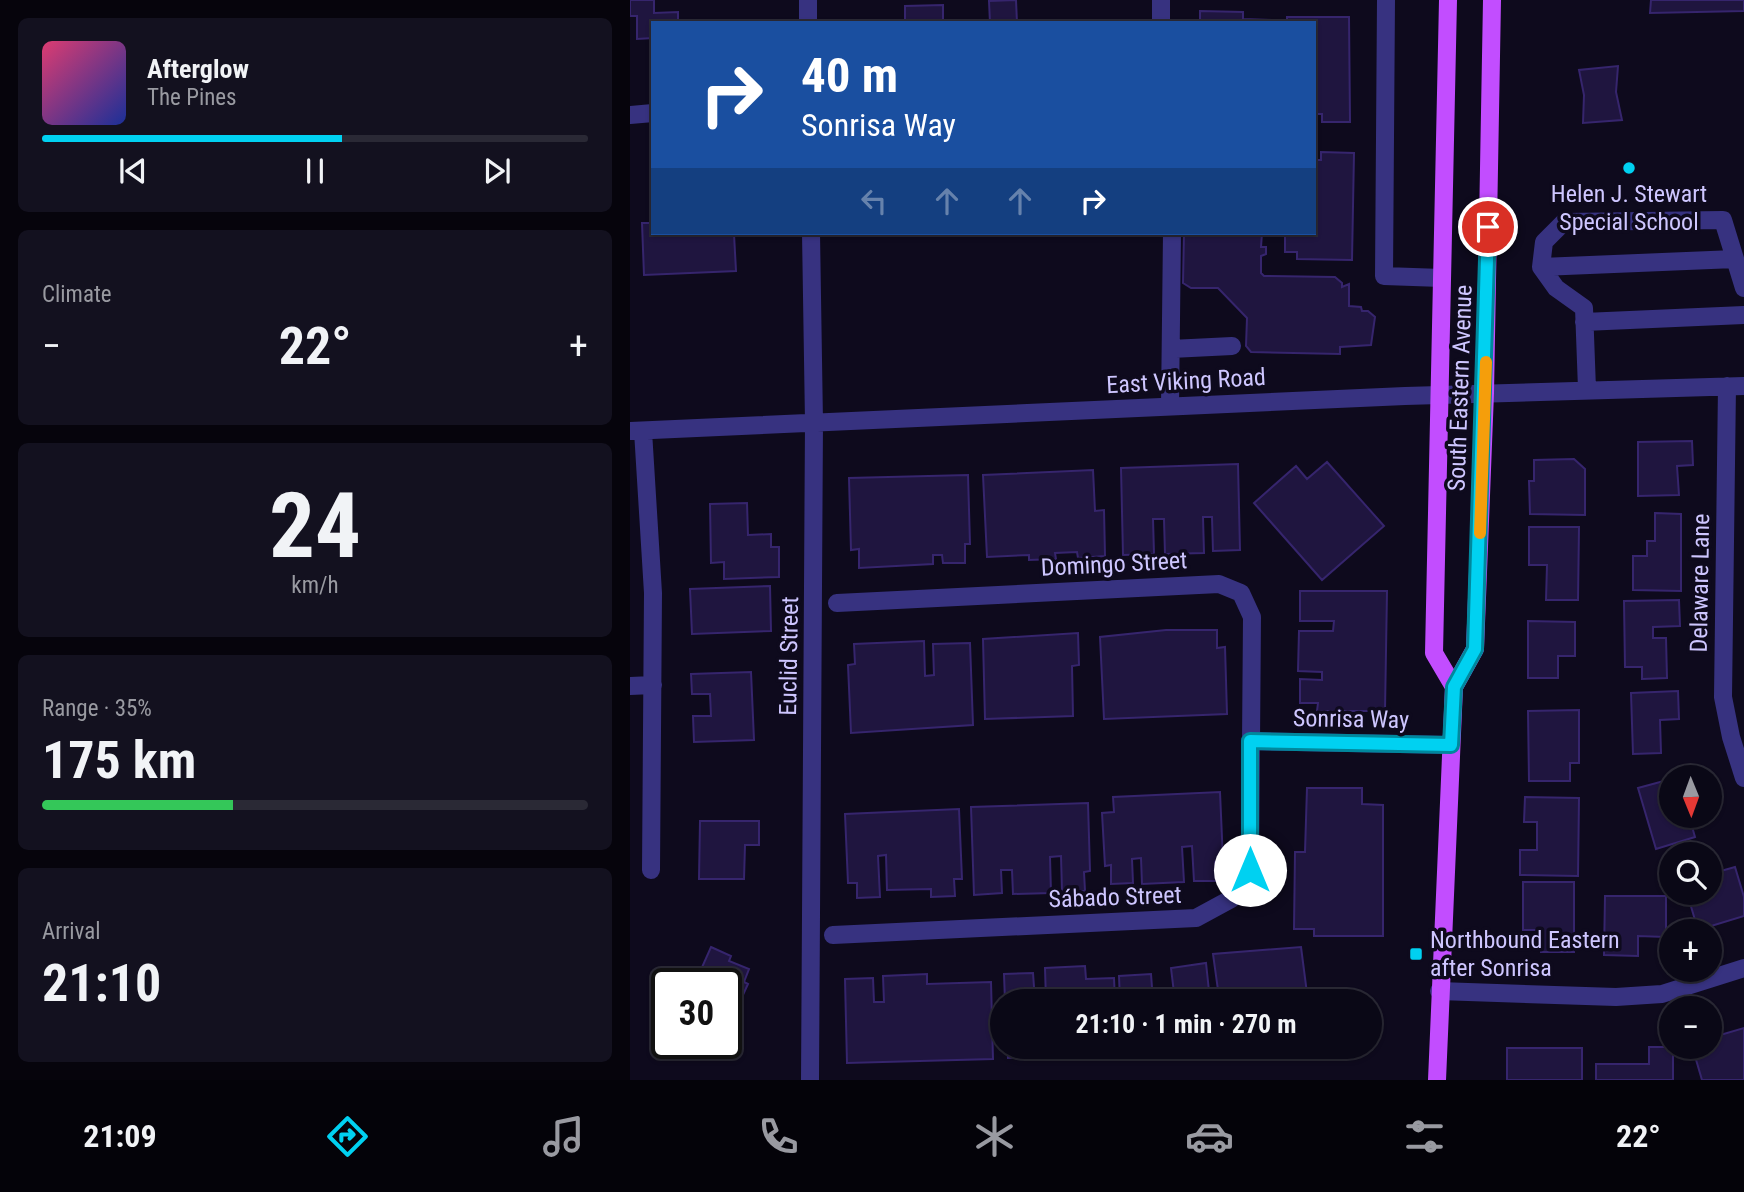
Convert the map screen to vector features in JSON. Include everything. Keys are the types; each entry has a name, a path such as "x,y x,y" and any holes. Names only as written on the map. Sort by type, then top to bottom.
{"main road":[{"name":"South Eastern Avenue","path":"1448,0 1434,653 1454,687"},
{"name":"South Eastern Avenue","path":"1437,1080 1454,687 1475,649 1485,393 1492,0"}],"street":[{"path":"808,0 808,21"},
{"path":"1161,0 1161,21"},
{"path":"1386,0 1384,276 1442,278"},
{"path":"630,115 651,113"},
{"path":"1587,389 1584,308 1556,288 1541,267 1545,242 1564,222 1723,220 1744,288"},
{"name":"Euclid Street","path":"810,1080 814,422 811,235"},
{"path":"1170,406 1172,235"},
{"path":"1541,267 1735,259"},
{"path":"1584,322 1744,314"},
{"path":"1171,349 1232,346"},
{"name":"East Viking Road","path":"637,431 1438,394 1735,386"},
{"name":"Delaware Lane","path":"1735,386 1723,697 1731,737 1744,778"},
{"path":"637,431 653,593 651,870"},
{"name":"Domingo Street","path":"837,603 1219,583 1241,593 1252,617 1250,741"},
{"path":"630,686 653,685"},
{"name":"Sonrisa Way","path":"1250,741 1451,745"},
{"name":"Sábado Street","path":"833,935 1196,918 1231,898 1250,870 1250,741"},
{"path":"1439,991 1616,997 1662,994 1744,968"}],"building":[{"path":"630,0 654,0 654,13 678,12 678,21 651,21 651,38 637,39 637,16 630,16"},
{"path":"1016,0 1017,21 990,21 989,1"},
{"path":"1651,0 1744,0 1744,11 1650,13"},
{"path":"943,5 943,21 905,21 905,6"},
{"path":"1200,11 1243,12 1243,19 1272,20 1272,21 1200,21"},
{"path":"1287,17 1349,17 1350,122 1322,122 1322,114 1316,114 1316,21 1287,21"},
{"path":"1618,66 1616,92 1622,120 1583,123 1584,95 1579,70"},
{"path":"1321,152 1354,153 1352,260 1297,259 1297,252 1285,252 1285,235 1316,235 1316,160 1321,160"},
{"path":"642,223 651,223 651,235 734,235 736,271 644,275"},
{"path":"1184,235 1262,235 1261,247 1266,247 1266,254 1261,256 1261,273 1264,276 1335,277 1342,283 1342,287 1349,284 1349,306 1361,307 1362,311 1368,311 1375,317 1371,345 1340,347 1340,354 1251,352 1246,346 1247,318 1218,288 1191,288 1183,283"},
{"path":"1692,441 1693,465 1677,466 1679,495 1638,496 1638,442"},
{"path":"1574,459 1585,469 1585,515 1530,514 1529,481 1534,481 1534,460"},
{"path":"1327,462 1384,526 1322,580 1254,503 1296,466 1307,479"},
{"path":"1238,464 1240,550 1213,551 1212,517 1203,517 1204,553 1165,554 1164,519 1153,519 1154,554 1123,555 1121,468"},
{"path":"1093,470 1095,511 1104,510 1105,556 1078,558 1077,552 1055,553 1056,559 1029,560 1029,555 987,557 983,475"},
{"path":"968,475 970,544 965,544 965,563 943,563 942,555 933,555 933,564 859,568 859,549 851,550 849,478"},
{"path":"747,503 748,535 771,534 771,547 779,547 779,577 724,579 724,562 711,563 710,504"},
{"path":"1655,513 1681,514 1681,591 1633,590 1633,556 1647,556 1647,541 1655,541"},
{"path":"1529,527 1579,527 1578,600 1546,600 1547,565 1529,565"},
{"path":"770,586 771,631 692,634 690,589"},
{"path":"1300,591 1387,591 1385,711 1317,711 1318,703 1300,703 1300,679 1322,680 1322,672 1298,671 1299,631 1333,631 1334,621 1300,621"},
{"path":"1679,600 1680,626 1653,627 1653,638 1666,638 1667,678 1642,679 1642,667 1625,667 1624,601"},
{"path":"1528,621 1575,622 1575,656 1558,656 1558,678 1528,678"},
{"path":"1166,630 1217,630 1217,648 1225,647 1227,714 1104,719 1100,637"},
{"path":"1078,633 1079,665 1072,666 1073,716 985,719 983,639"},
{"path":"924,641 925,676 934,675 933,644 970,643 973,725 851,733 848,665 855,664 854,644"},
{"path":"751,672 754,740 694,742 693,716 711,716 710,694 692,694 691,674"},
{"path":"1678,691 1679,719 1660,720 1661,753 1633,754 1631,693"},
{"path":"1579,710 1579,763 1570,763 1570,781 1529,781 1528,711"},
{"path":"1659,782 1659,828 1692,828 1695,837 1679,842 1659,842 1659,848 1656,849 1638,788"},
{"path":"1307,788 1362,788 1362,804 1383,805 1383,936 1314,936 1314,929 1294,929 1295,852 1305,852"},
{"path":"1220,792 1223,861 1215,862 1216,881 1194,881 1192,846 1182,847 1184,882 1142,884 1141,858 1132,859 1133,883 1111,884 1111,865 1105,866 1102,813 1114,812 1113,797"},
{"path":"1525,797 1579,798 1578,876 1520,875 1520,850 1537,850 1537,822 1524,822"},
{"path":"1088,803 1090,871 1084,872 1085,891 1062,891 1061,856 1050,857 1051,893 1013,894 1012,870 1001,870 1002,893 974,895 971,807"},
{"path":"959,809 962,879 954,879 955,896 931,897 931,889 887,890 886,855 878,856 880,897 857,898 857,883 848,883 845,814"},
{"path":"700,821 759,821 759,845 745,845 744,879 699,879"},
{"path":"1735,867 1744,897 1744,916 1722,923 1722,919 1695,919 1691,905 1722,905 1722,871"},
{"path":"1523,882 1574,882 1574,952 1541,952 1541,930 1523,930"},
{"path":"1605,896 1659,896 1659,905 1666,905 1666,919 1659,919 1659,937 1638,936 1638,956 1604,955"},
{"path":"711,947 731,956 729,961 749,969 744,982 748,984 742,997 742,968 702,968"},
{"path":"1301,947 1306,989 1218,989 1213,954"},
{"path":"1206,963 1209,989 1174,989 1171,968"},
{"path":"1085,966 1086,979 1114,978 1114,989 1046,989 1045,968"},
{"path":"1033,973 1034,989 1005,989 1004,974"},
{"path":"927,974 927,984 991,982 990,1059 993,1059 847,1063 845,979 873,978 874,1002 884,1002 883,976"},
{"path":"1151,974 1152,989 1120,989 1119,976"},
{"path":"1744,1028 1744,1080 1702,1080 1696,1059 1722,1059 1722,1034"},
{"path":"1649,1047 1659,1047 1659,1059 1673,1059 1673,1080 1596,1080 1596,1064 1649,1064"},
{"path":"1507,1048 1582,1048 1582,1080 1507,1080"}],"slow traffic":[{"path":"1480,533 1486,362"}],"place":[{"name":"Helen J. Stewart Special School","path":"1629,168"},
{"name":"Northbound Eastern after Sonrisa","path":"1416,954"}],"route":[{"path":"1250,870 1250,741 1451,745 1454,687 1475,649 1485,393 1488,227"}]}
